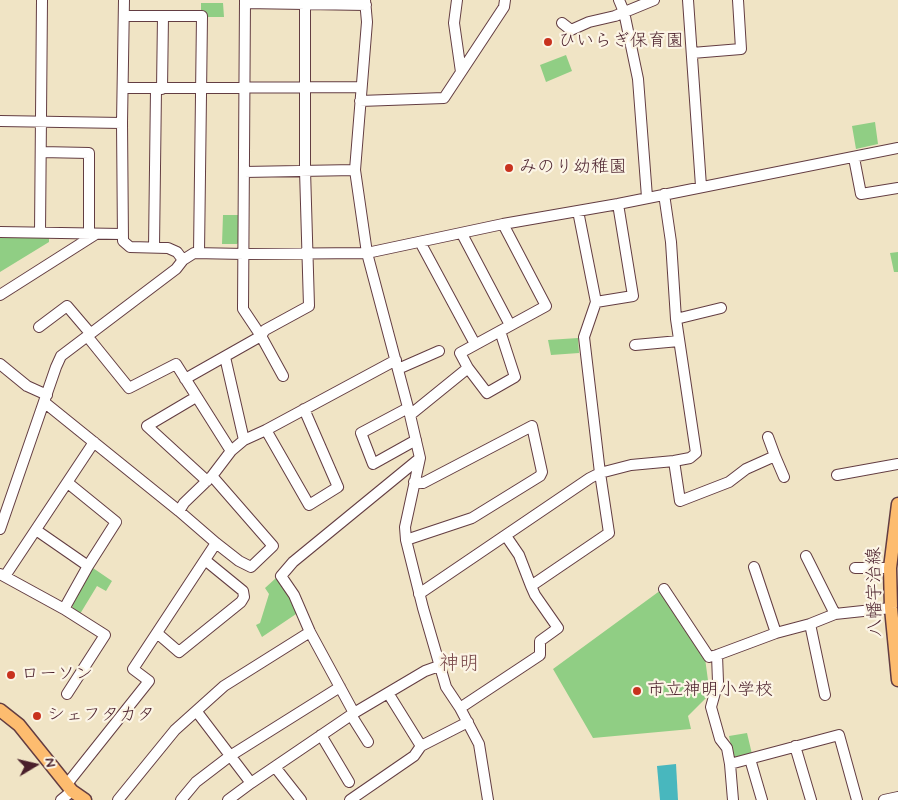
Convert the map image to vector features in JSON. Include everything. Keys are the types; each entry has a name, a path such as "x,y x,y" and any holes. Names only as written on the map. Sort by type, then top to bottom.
{"main road":[{"name":"八幡宇治線","path":"898,504 891,608 898,680"},
{"path":"0,710 19,726 70,787 85,800"}],"street":[{"path":"40,232 42,0"},
{"path":"124,0 122,123 122,234 124,244 130,247 168,248 177,252 183,260"},
{"path":"457,0 454,23 461,72"},
{"path":"360,101 444,98 504,7 505,0"},
{"path":"619,0 624,12 638,79 647,197"},
{"path":"562,22 571,30 654,0"},
{"path":"688,0 701,186"},
{"path":"692,54 741,49 738,0"},
{"path":"283,376 261,336 243,309 245,2 366,3 367,22 355,170 367,253 420,458 405,527 406,540 419,594 446,687 460,708 479,744 488,800"},
{"path":"185,379 261,336 265,330 309,306 305,170 305,2"},
{"path":"124,16 202,16 199,253"},
{"path":"154,247 163,16"},
{"path":"124,88 361,87"},
{"path":"0,121 122,123"},
{"path":"0,529 61,356 176,269 189,255 199,253 367,253 503,224 618,204 898,148"},
{"path":"41,152 89,153 93,234"},
{"path":"854,158 861,194 898,188"},
{"path":"244,172 355,170"},
{"path":"419,594 590,478 631,465 690,458 696,453 676,319 664,194"},
{"path":"596,302 633,296 618,204"},
{"path":"531,586 609,533 584,337 596,302 578,211"},
{"path":"500,331 515,377 487,393 468,368 460,353 475,344 546,306 503,224"},
{"path":"0,232 122,234"},
{"path":"0,294 93,234"},
{"path":"462,234 510,325"},
{"path":"420,242 475,344"},
{"path":"39,327 67,306 129,388 176,364 231,452"},
{"path":"676,319 721,308"},
{"path":"635,345 679,341"},
{"path":"180,511 184,503 210,479 231,452 244,440 397,365 439,351"},
{"path":"224,357 244,440"},
{"path":"0,364 46,399 94,442 180,511 216,544 239,561 251,567 273,546 210,479 147,426 196,397"},
{"path":"416,440 373,464 361,433 409,411 468,368"},
{"path":"266,430 308,505 338,487 304,409"},
{"path":"406,540 472,518 540,476 542,472 532,426 423,483 414,482"},
{"path":"768,437 784,477"},
{"path":"66,694 105,635 64,609 3,575 36,530 94,442"},
{"path":"674,461 680,501 729,482 746,469 775,456"},
{"path":"368,742 310,632 294,595 281,576 293,562 420,458"},
{"path":"837,475 898,464"},
{"path":"64,609 116,522 68,482"},
{"path":"36,530 88,566"},
{"path":"460,708 540,655 540,641 558,628 535,595 519,555 506,536"},
{"path":"61,800 149,681 133,669 216,544"},
{"path":"806,556 835,614"},
{"path":"157,632 179,652 241,602 244,597 243,591 205,560"},
{"path":"855,568 893,562"},
{"path":"754,567 776,633"},
{"path":"664,589 709,657 718,656 776,633 810,624 835,614 891,608"},
{"path":"810,624 825,695"},
{"path":"118,800 176,730 224,686 310,632"},
{"path":"718,656 718,682 711,707 720,738 727,748 733,800"},
{"path":"228,800 251,782 353,714 425,672 439,666"},
{"path":"181,800 196,782 230,756 340,688"},
{"path":"388,693 422,746"},
{"path":"197,712 251,782"},
{"path":"350,800 414,756 422,746 468,722"},
{"path":"730,764 839,735 857,800"},
{"path":"321,736 349,782"},
{"path":"795,746 811,800"},
{"path":"750,759 762,800"},
{"path":"275,767 301,800"},
{"path":"884,800 898,798"}],"green space":[{"path":"201,3 223,3 224,17 205,17 201,14"},
{"path":"566,55 572,71 546,82 540,65"},
{"path":"875,122 878,144 856,149 852,126"},
{"path":"223,215 239,215 239,242 237,244 222,244"},
{"path":"0,237 49,238 49,242 0,272"},
{"path":"898,252 898,272 894,272 890,253"},
{"path":"578,338 579,353 551,355 548,340"},
{"path":"93,568 112,581 106,591 97,586 80,614 73,610 72,603"},
{"path":"276,578 292,598 299,612 262,637 256,625 260,623 269,594 265,588"},
{"path":"661,590 705,658 709,688 707,697 688,716 691,729 593,738 553,669"},
{"path":"747,733 752,754 738,758 733,756 729,736"}],"water":[{"path":"676,764 678,800 660,800 657,766"}],"place":[{"name":"ひいらぎ保育園","path":"548,42"},
{"name":"みのり幼稚園","path":"509,168"},
{"name":"ローソン","path":"11,675"},
{"name":"市立神明小学校","path":"637,691"},
{"name":"シェフタカタ","path":"37,716"}],"district":[{"name":"神明","path":"459,665"}]}
